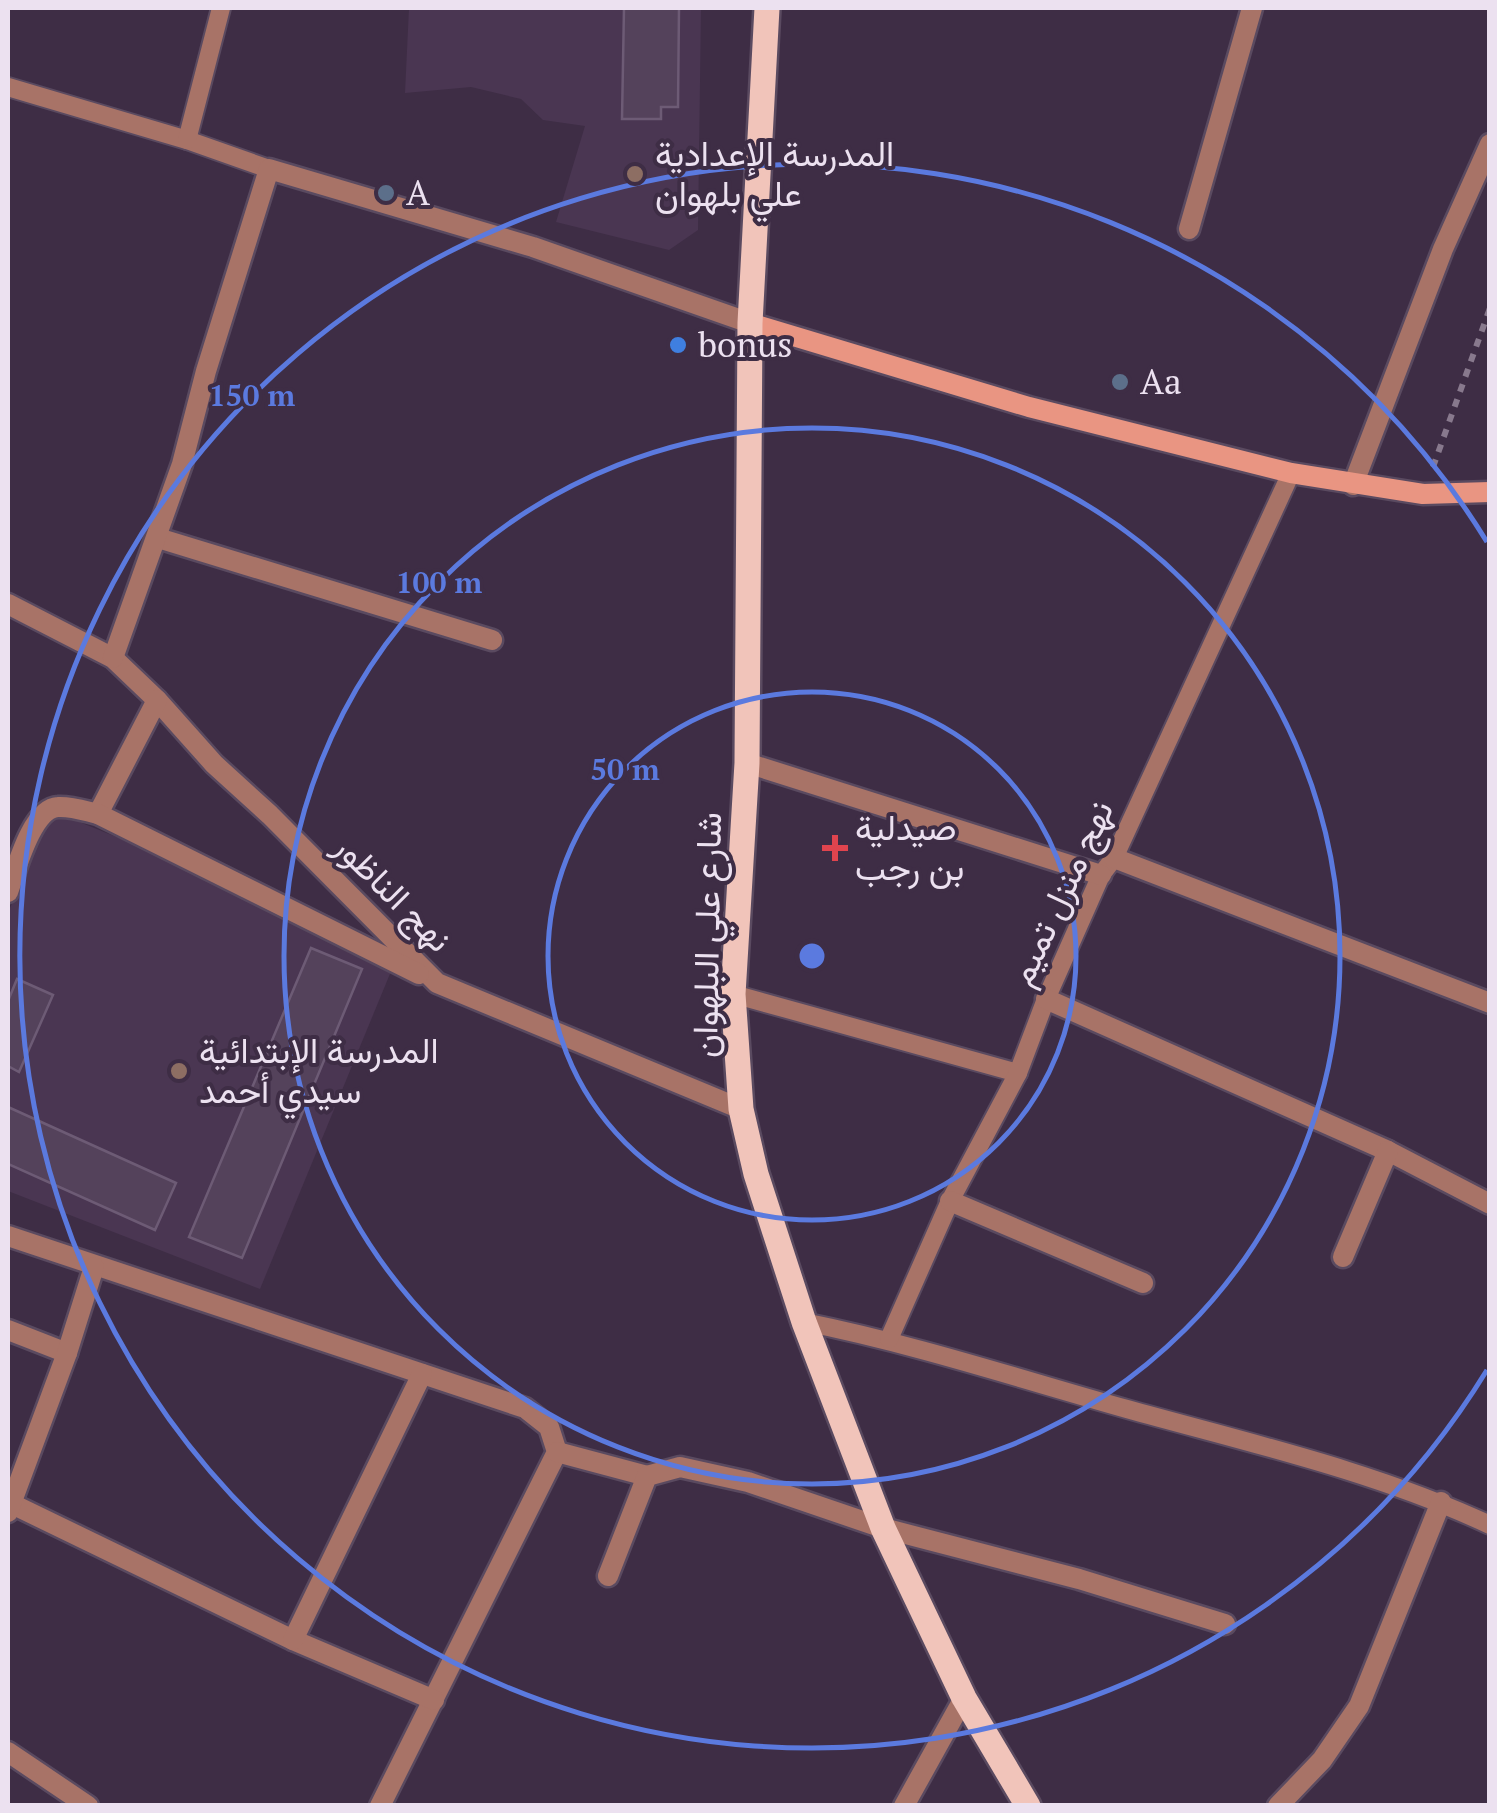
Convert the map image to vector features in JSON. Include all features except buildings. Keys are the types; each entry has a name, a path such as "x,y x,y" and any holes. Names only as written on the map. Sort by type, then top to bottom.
{"main road":[{"name":"شارع علي البلهوان","path":"767,8 750,324 747,763 733,994 741,1109 756,1174 804,1322 883,1528 964,1698 1028,1806"},
{"path":"750,324 1030,406 1290,473 1423,494 1490,492"}],"street":[{"path":"1190,229 1252,8"},
{"path":"1353,484 1443,249 1490,144"},
{"path":"112,658 158,538 269,169 534,248 750,324"},
{"path":"158,538 492,640"},
{"name":"نهج الناظور","path":"8,604 112,658 437,983 741,1109"},
{"path":"98,814 157,700"},
{"path":"747,763 1101,876"},
{"path":"8,892 35,824 47,810 58,807 98,814 437,983"},
{"path":"1114,858 1490,1003"},
{"path":"1046,999 1388,1152 1490,1204"},
{"path":"1343,1258 1388,1152"},
{"path":"950,1200 1143,1283"},
{"path":"8,1236 94,1268 532,1411 549,1426 557,1452 380,1806"},
{"path":"94,1268 10,1508 293,1640 434,1700"},
{"path":"8,1330 67,1354"},
{"path":"293,1640 422,1374"},
{"path":"557,1452 646,1476 680,1467 748,1482 883,1528 1079,1579 1225,1624"},
{"path":"608,1576 646,1476"},
{"path":"1278,1806 1322,1760 1359,1706 1441,1502"},
{"path":"904,1806 964,1698"},
{"path":"8,1752 88,1806"}],"lane":[{"path":"187,140 221,8"},
{"path":"8,86 269,169"},
{"name":"نهج منزل تميم","path":"889,1339 950,1200 1018,1073 1101,876 1114,858 1290,473"},
{"path":"733,994 1018,1073"},
{"path":"804,1322 889,1339 1346,1470 1441,1502 1490,1524"}],"path":[{"path":"1423,494 1490,308"}],"shaded area":[{"name":"المدرسة الإعدادية علي بلهوان","path":"409,8 701,8 698,230 669,250 556,222 585,126 543,120 521,99 471,87 405,93"},
{"name":"المدرسة الإبتدائية سيدي أحمد","path":"50,810 399,952 260,1289 8,1191 8,913"}],"place":[{"name":"المدرسة الإعدادية علي بلهوان","path":"635,174"},
{"name":"A","path":"386,193"},
{"name":"bonus","path":"678,345"},
{"name":"Aa","path":"1120,382"},
{"name":"صيدلية بن رجب","path":"835,848"},
{"name":"المدرسة الإبتدائية سيدي أحمد","path":"179,1071"}]}
